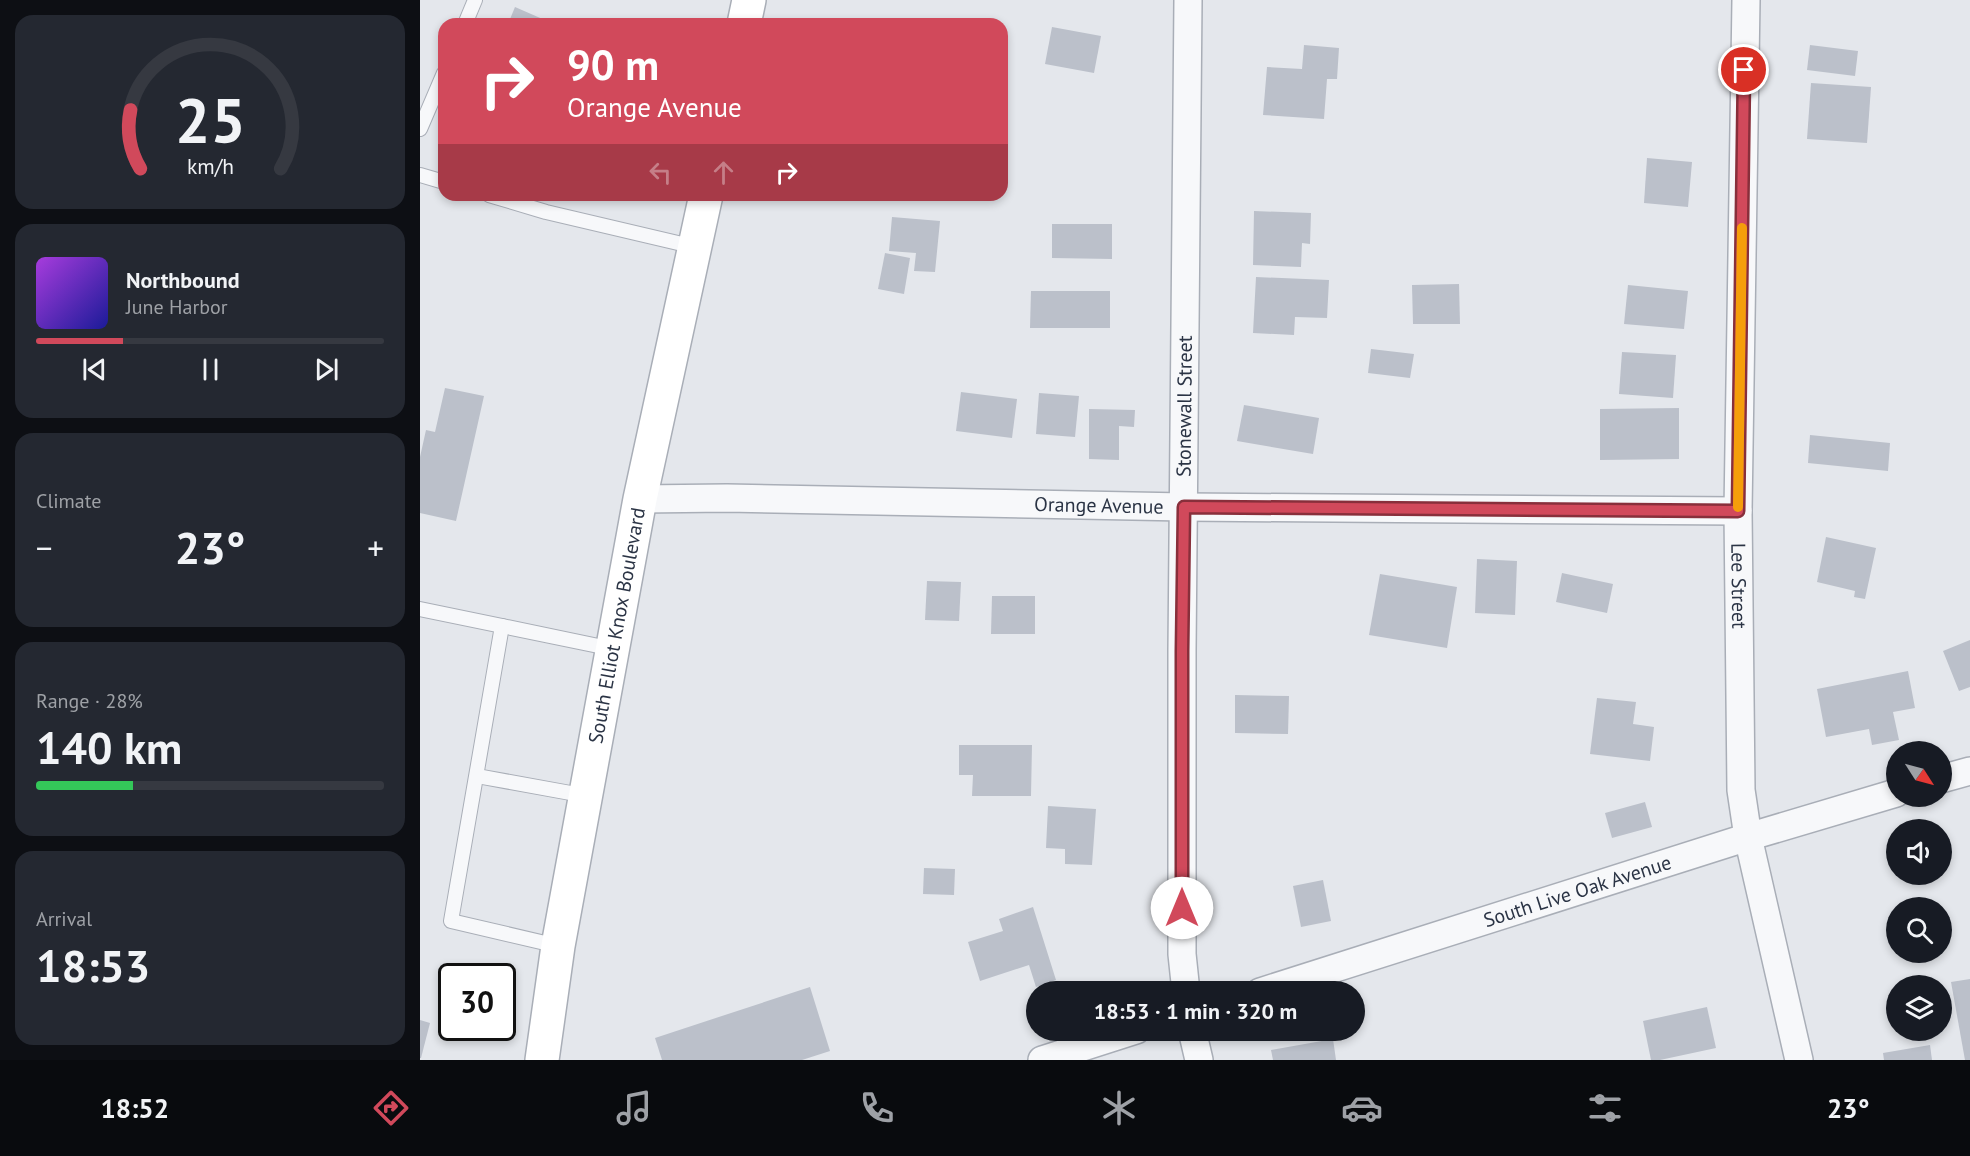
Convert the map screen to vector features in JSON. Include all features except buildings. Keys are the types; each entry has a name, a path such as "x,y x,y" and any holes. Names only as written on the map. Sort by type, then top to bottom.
{"main road":[{"path":"745,18 749,0"},
{"name":"South Elliot Knox Boulevard","path":"542,1060 558,946 640,499 705,201"}],"street":[{"name":"Stonewall Street","path":"1185,981 1182,931 1182,651 1188,0"},
{"name":"Lee Street","path":"1746,0 1738,511 1740,790 1748,837 1799,1060"},
{"name":"Orange Avenue","path":"640,499 1184,507 1738,511"},
{"path":"1952,776 1970,771"},
{"name":"South Live Oak Avenue","path":"1295,981 1748,837 1886,796"},
{"path":"1042,1060 1102,1041"},
{"path":"1195,1041 1199,1060"}],"lane":[{"path":"468,18 475,0"},
{"path":"420,129 438,87"},
{"path":"420,175 438,180"},
{"path":"509,201 546,212 695,247"},
{"path":"420,609 613,650"},
{"path":"502,626 452,921 558,946"},
{"path":"477,776 587,796"}],"slow traffic":[{"path":"1738,507 1742,228"}],"route":[{"path":"1182,908 1184,507 1738,511 1744,70"}]}
